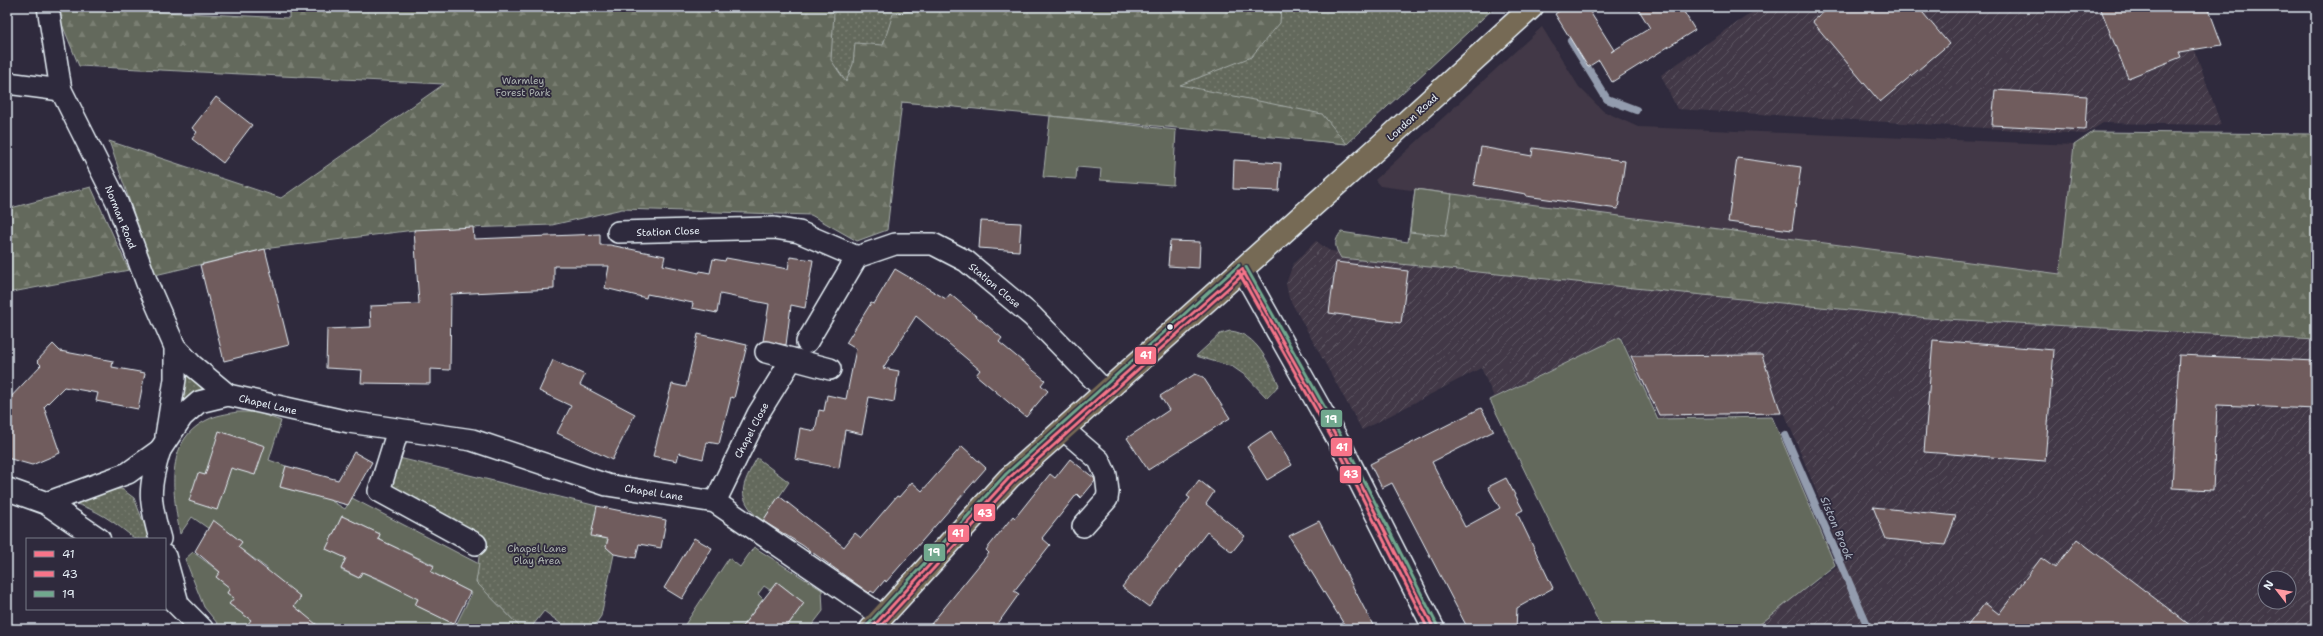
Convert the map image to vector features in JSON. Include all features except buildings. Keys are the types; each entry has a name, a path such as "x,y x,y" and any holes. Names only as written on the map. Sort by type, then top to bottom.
{"main road":[{"name":"London Road","path":"876,622 1009,478 1289,225 1382,144 1532,7"}],"street":[{"name":"Norman Road","path":"48,7 60,80 117,202 147,283 176,347 192,365 228,395"},
{"path":"7,83 60,80"},
{"name":"Station Close","path":"618,232 774,228 799,232 857,257 894,244 932,244 966,261 1032,316 1105,391"},
{"path":"807,342 857,257"},
{"path":"1242,269 1343,449 1434,629"},
{"name":"Norman Road","path":"162,446 175,379 176,347"},
{"path":"766,352 830,369"},
{"name":"Chapel Close","path":"715,502 758,414 792,360"},
{"name":"Chapel Lane","path":"160,538 151,506 151,478 162,446 182,417 199,402 228,395 349,422 472,440 607,485 715,502 876,622"},
{"path":"1062,429 1099,460 1106,475 1108,492 1107,499 1083,526"},
{"path":"398,430 379,491 476,544"},
{"name":"Chapel Lane","path":"46,503 128,473 162,446"},
{"path":"7,488 46,503 98,538"},
{"path":"166,562 172,598 202,629"}],"shaded area":[{"path":"1760,7 2180,7 2221,125 2103,123 2085,134 1677,109 1661,75"},
{"path":"1542,27 1579,87 1603,111 1638,127 2074,145 2060,274 1380,186 1375,180"},
{"path":"1316,241 1330,251 1928,318 2316,340 2316,629 1748,629 1845,562 1785,414 1659,418 1621,336 1494,397 1481,368 1362,430 1289,298 1286,284 1293,264"}],"green space":[{"name":"Warmley Forest Park","path":"55,7 289,18 289,7 830,7 834,13 831,60 846,82 853,64 855,43 883,45 893,14 934,7 1281,7 1280,23 1251,57 1180,85 1322,114 1347,144 902,102 887,230 857,241 811,215 622,209 552,225 414,230 271,248 155,275 109,141 281,198 444,84 79,66"},
{"name":"Warmley Forest Park","path":"293,7 1495,7 1347,144 1039,112 902,102 436,171 444,79"},
{"path":"1050,116 1176,130 1173,185 1100,180 1101,169 1077,167 1076,179 1043,177"},
{"path":"2093,132 2316,134 2316,340 1928,318 1341,258 1337,251 1336,245 1337,239 1341,232 1408,242 1415,189 2060,274 2074,145"},
{"path":"91,187 129,270 7,293 7,209"},
{"path":"1415,189 1452,194 1445,236 1410,232"},
{"path":"1230,331 1248,337 1255,343 1271,368 1279,385 1267,398 1246,376 1233,367 1196,356 1220,334"},
{"path":"1620,337 1658,419 1772,417 1835,565 1754,629 1602,629 1490,400"},
{"path":"183,364 208,386 194,392 181,402"},
{"path":"237,412 256,412 281,421 269,460 286,466 280,487 328,499 345,509 352,498 479,564 476,582 522,629 321,629 311,621 291,629 303,613 294,606 301,597 264,575 268,569 238,547 242,542 227,531 222,538 192,517 180,534 175,503 174,470 177,455 183,441 193,429 210,418","holes":["342,516 380,534 378,539 434,565 431,572 472,593 456,625 415,605 418,598 362,572 359,578 341,570 346,558 326,549"]},
{"name":"Chapel Lane Play Area","path":"399,458 597,506 608,539 606,547 614,554 601,616 592,629 568,629 544,611 530,629 522,629 476,582 481,540 389,489"},
{"path":"757,458 789,482 762,522 753,513 748,505 744,498 743,491 744,484"},
{"path":"98,489 122,489 134,498 150,538 134,538 97,512 72,503"},
{"path":"754,547 822,590 823,611 809,629 785,629 804,603 777,582 770,590 764,586 758,594 763,599 740,629 682,629 729,558 740,567"},
{"path":"193,552 220,572 216,577 230,588 227,593 234,598 229,604 251,620 250,629 222,629 204,607 185,559"}],"waterway":[{"name":"Siston Brook","path":"1571,41 1607,99 1636,110"},
{"name":"Siston Brook","path":"1785,435 1869,629"}],"transit line":[{"name":"19","path":"867,626 1006,474 1239,265"},
{"name":"19","path":"1246,267 1347,447 1438,627"},
{"name":"41","path":"1242,269 1343,449 1434,629"},
{"name":"41","path":"871,629 1009,478 1242,269"},
{"name":"43","path":"1238,271 1339,451 1428,629"},
{"name":"43","path":"878,629 1013,482 1245,273"}]}
